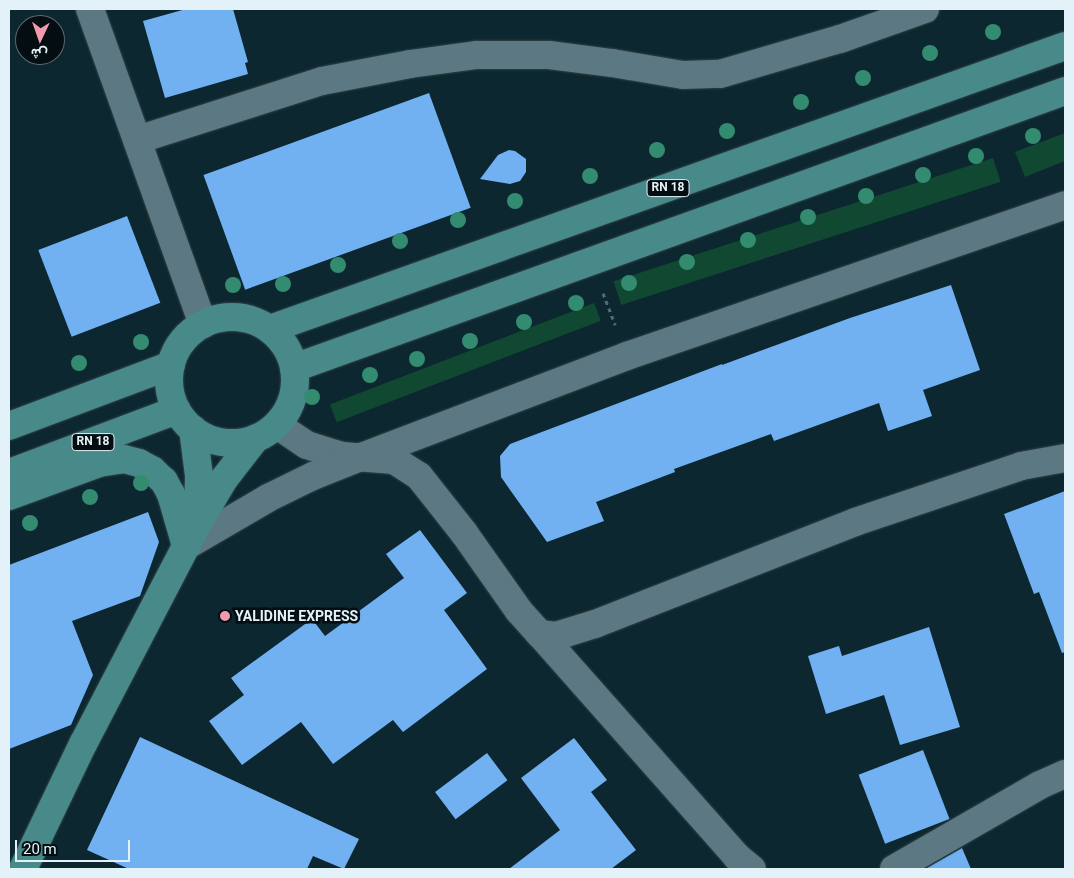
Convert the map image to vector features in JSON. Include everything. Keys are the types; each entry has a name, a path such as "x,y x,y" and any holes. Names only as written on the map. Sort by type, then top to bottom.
{"main road":[{"name":"RN 18","path":"270,329 1065,46"},
{"path":"294,368 1065,91"},
{"path":"23,869 83,744 192,534 224,479 286,412 293,398 296,383 290,353 270,329 254,321 237,317 220,318 203,324 182,341 171,365 169,380 171,396 185,419 200,476 192,534"},
{"path":"9,426 171,365"},
{"name":"RN 18","path":"9,473 185,419"},
{"path":"185,419 213,440 227,442 266,432"},
{"path":"9,496 99,463 124,459 139,463 152,470 164,481 192,534"}],"street":[{"path":"90,9 203,324"},
{"path":"137,140 322,81 410,64 477,55 549,55 683,75 720,74 840,39 925,9"},
{"path":"192,534 314,476 627,356 1065,205"},
{"path":"266,432 291,436 316,448 342,456 394,460 419,476 464,533 519,611 737,856 752,869"},
{"path":"540,634 556,636 595,624 855,522 1021,466 1065,458"},
{"path":"894,869 1040,785 1065,774"}],"path":[{"path":"600,285 609,309"}],"green space":[{"path":"1065,133 1065,161 1025,177 1015,152"},
{"path":"993,158 1001,182 621,305 614,281"},
{"path":"594,303 601,321 337,422 330,404"}],"building":[{"path":"186,9 233,9 248,62 245,63 248,74 165,98 143,21"},
{"path":"429,93 471,208 245,290 203,175"},
{"path":"509,150 515,151 526,159 526,172 520,181 510,184 480,179 498,155"},
{"path":"127,216 160,303 72,337 38,250"},
{"path":"951,285 980,370 923,390 932,416 888,431 879,403 774,441 771,434 674,469 675,472 596,502 604,521 547,542 501,477 500,456 510,444 722,364 850,318"},
{"path":"1065,491 1065,652 1062,653 1039,592 1034,594 1004,514"},
{"path":"148,512 159,542 140,596 72,621 93,675 71,725 9,749 9,565"},
{"path":"420,530 467,593 444,610 487,669 403,732 393,720 333,764 301,722 242,765 209,721 244,695 231,678 312,619 325,636 404,578 386,554"},
{"path":"929,627 960,727 900,745 884,695 826,714 808,656 839,646 842,656"},
{"path":"140,737 359,839 344,869 313,856 307,869 129,869 87,850"},
{"path":"574,738 607,780 591,792 636,850 611,869 509,869 560,830 521,778"},
{"path":"923,750 950,819 885,844 859,775"},
{"path":"487,753 507,780 456,819 435,792"},
{"path":"962,848 971,869 925,869"}],"place":[{"name":"YALIDINE EXPRESS","path":"225,616"}]}
